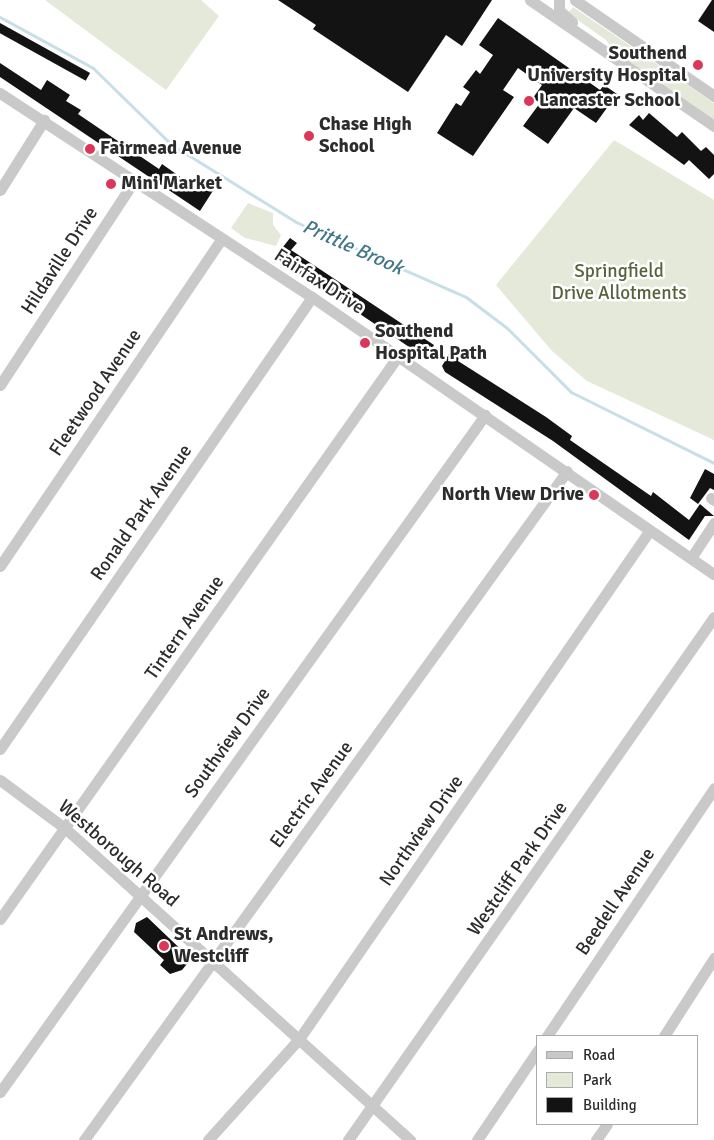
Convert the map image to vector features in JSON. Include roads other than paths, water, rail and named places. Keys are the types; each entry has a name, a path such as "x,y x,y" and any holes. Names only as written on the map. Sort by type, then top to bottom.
{"street":[{"path":"533,2 559,5 570,0"},
{"path":"575,0 714,96"},
{"path":"533,2 612,58 714,126"},
{"path":"559,5 612,58"},
{"name":"Fairfax Drive","path":"0,93 44,120 221,240 312,297 714,574"},
{"path":"0,190 44,120"},
{"name":"Hildaville Drive","path":"0,385 134,181"},
{"name":"Fleetwood Avenue","path":"0,566 221,240"},
{"name":"Ronald Park Avenue","path":"0,749 312,297"},
{"name":"Tintern Avenue","path":"0,920 398,356"},
{"name":"Southview Drive","path":"0,1092 485,415"},
{"name":"Electric Avenue","path":"84,1140 567,471"},
{"path":"691,558 714,523"},
{"name":"Northview Drive","path":"208,1140 299,1039 650,530"},
{"name":"Westcliff Park Drive","path":"348,1140 374,1108 714,617"},
{"name":"Westborough Road","path":"0,780 66,829 410,1140"},
{"name":"Beedell Avenue","path":"548,1035 714,788"},
{"path":"665,1035 714,958"},
{"path":"477,1140 536,1053"},
{"path":"596,1140 606,1125"}],"waterway":[{"name":"Prittle Brook","path":"0,17 93,68 172,145 296,222 466,297 507,328 571,392 714,463"}],"place":[{"name":"Southend University Hospital","path":"698,65"},
{"name":"Lancaster School","path":"529,101"},
{"name":"Chase High School","path":"309,136"},
{"name":"Fairmead Avenue","path":"90,149"},
{"name":"Mini Market","path":"111,184"},
{"name":"Southend Hospital Path","path":"365,343"},
{"name":"North View Drive","path":"594,495"},
{"name":"St Andrews, Westcliff","path":"164,946"}],"park label":[{"name":"Springfield Drive Allotments","path":"619,283"}]}
